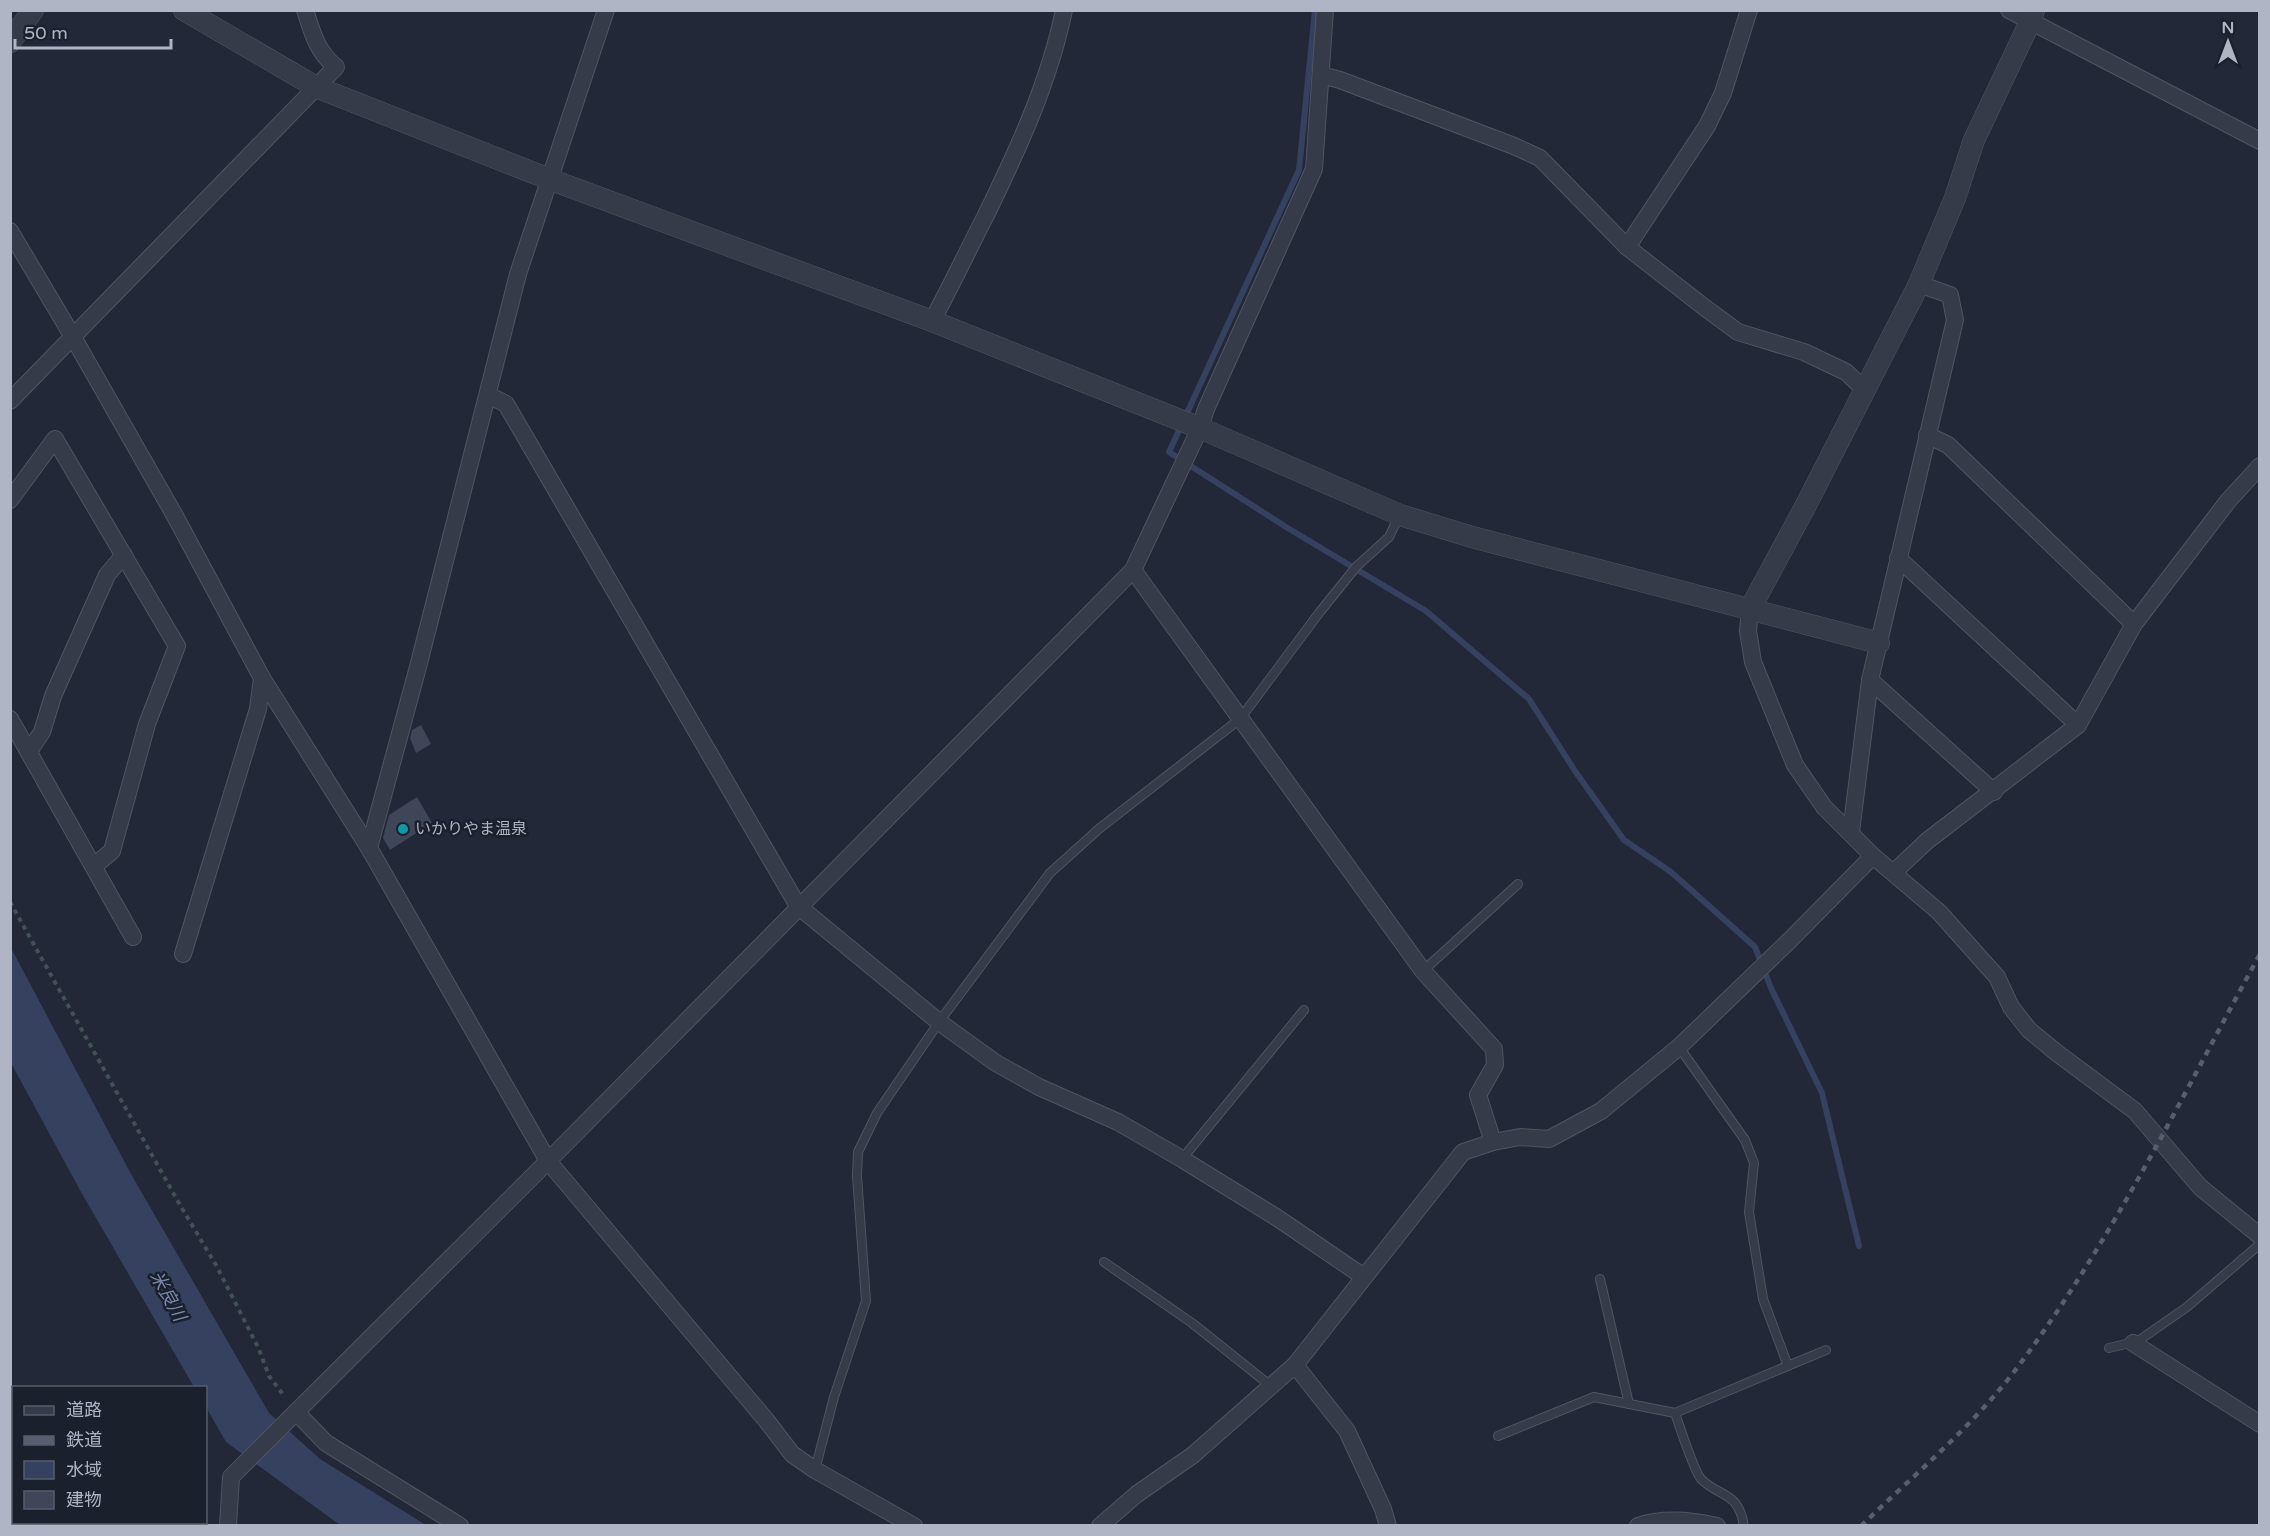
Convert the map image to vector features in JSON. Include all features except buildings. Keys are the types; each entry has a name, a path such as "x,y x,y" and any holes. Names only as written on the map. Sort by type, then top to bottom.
{"street":[{"path":"10,42 33,10"},
{"path":"184,10 316,87 549,179 932,321 1200,428 1400,515 1472,537 1879,643"},
{"path":"10,401 336,67 327,60 316,43 305,10"},
{"path":"369,848 418,667 518,274 606,10"},
{"path":"932,321 1022,141 1042,92 1057,45 1064,10"},
{"path":"228,1526 231,1477 548,1161 1133,570 1200,428 1206,409 1314,169 1325,10"},
{"path":"1627,247 1707,126 1723,93 1749,10"},
{"path":"2009,10 2032,16 2259,141"},
{"path":"2032,16 1974,140 1954,198 1919,284 1750,609 1748,631 1753,663 1794,765 1824,807 1873,856 1939,912 1997,977 2011,1007 2029,1030 2135,1111 2200,1187 2259,1236"},
{"path":"1321,75 1430,114 1540,158 1627,247 1738,332 1804,352 1846,372 1865,390"},
{"path":"10,231 175,516 262,678 369,848 548,1161 792,1454 815,1470 914,1526"},
{"path":"1851,832 1870,680 1954,320 1950,295 1919,284"},
{"path":"488,395 506,404 798,906 939,1022 996,1063 1039,1087 1118,1122 1182,1159 1278,1219 1364,1277"},
{"path":"1927,435 1948,445 2134,624"},
{"path":"10,500 55,440 177,646 147,724 112,852 94,866"},
{"path":"1894,872 1927,841 1994,792 2078,725 2134,624 2216,517 2259,466"},
{"path":"29,751 42,732 53,696 107,575 124,555"},
{"path":"1898,558 2078,725"},
{"path":"1133,570 1423,971 1494,1049 1495,1065 1478,1095 1493,1142"},
{"path":"183,954 258,709 262,678"},
{"path":"1870,680 1994,792"},
{"path":"10,719 133,937"},
{"path":"1100,1526 1137,1494 1193,1455 1295,1365 1463,1152 1493,1142 1520,1137 1549,1139 1602,1111 1679,1047 1873,856"},
{"path":"2133,1343 2259,1424"},
{"path":"1295,1365 1347,1431 1383,1509 1388,1526"},
{"path":"296,1412 326,1443 460,1526"},
{"path":"1638,1526 1651,1521 1691,1520 1717,1526"}],"lane":[{"path":"815,1470 834,1397 866,1301 857,1176 858,1152 877,1113 939,1022 1050,873 1100,828 1240,719 1318,613 1356,567 1389,537 1400,515"},
{"path":"1423,971 1518,885"},
{"path":"1182,1159 1305,1010"},
{"path":"1679,1047 1745,1140 1754,1163 1749,1212 1763,1299 1788,1366"},
{"path":"2109,1348 2138,1341 2187,1307 2259,1244"},
{"path":"1104,1262 1192,1323 1271,1386"},
{"path":"1600,1279 1629,1404"},
{"path":"1498,1436 1594,1397 1675,1413 1826,1350"},
{"path":"1675,1413 1701,1478 1732,1498 1742,1514 1744,1526"}],"path":[{"path":"10,902 239,1306 269,1376 296,1412"}],"water":[{"name":"米良川","path":"10,946 131,1174 269,1413 320,1459 426,1525 340,1525 226,1442 207,1409 207,1386 193,1386 81,1192 11,1063"}],"waterway":[{"path":"1315,10 1299,170 1169,452 1286,527 1426,611 1529,699 1575,771 1624,840 1671,872 1755,947 1771,988 1822,1093 1859,1246"}],"railway":[{"path":"1861,1526 1982,1410 2017,1368 2052,1319 2085,1269 2146,1166 2260,954"}],"place":[{"name":"いかりやま温泉","path":"403,829"}]}
